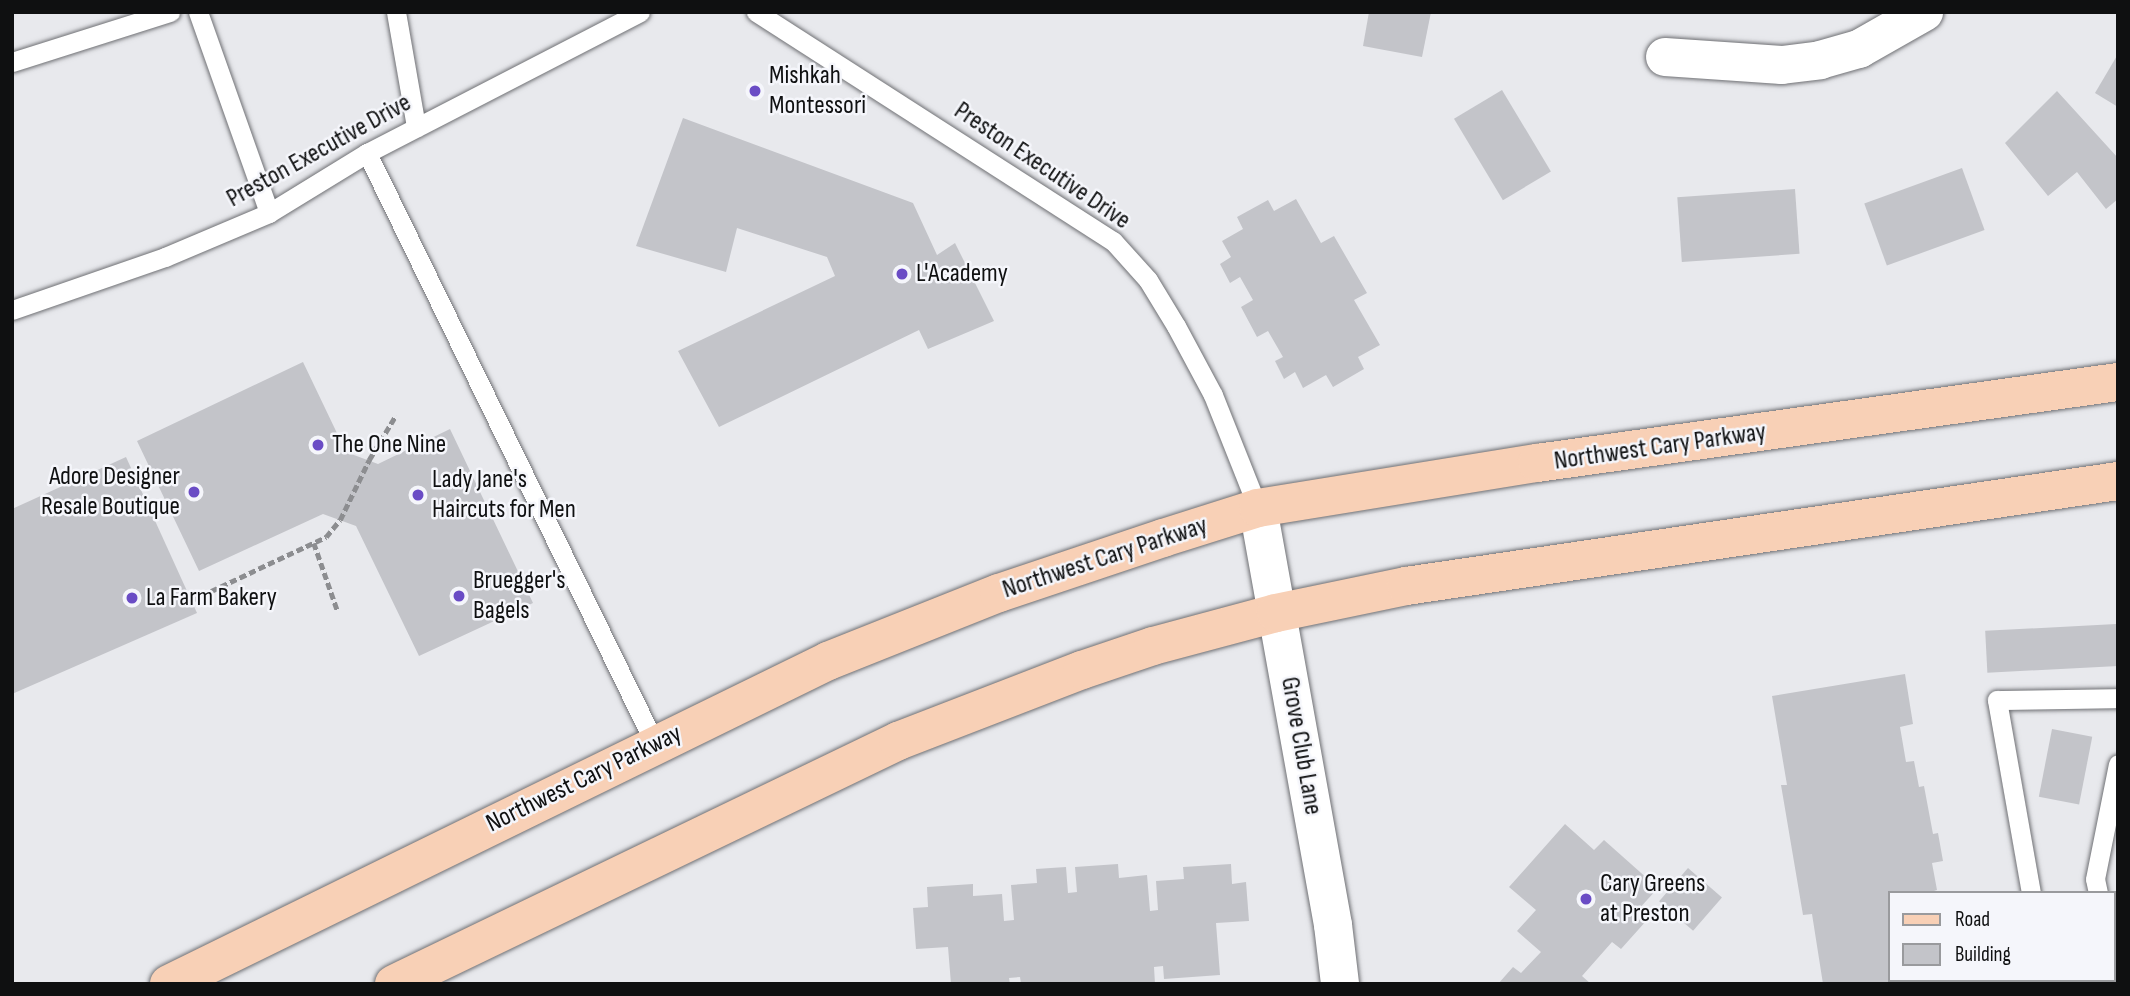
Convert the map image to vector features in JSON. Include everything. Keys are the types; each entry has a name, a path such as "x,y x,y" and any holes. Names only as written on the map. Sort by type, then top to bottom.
{"main road":[{"name":"Northwest Cary Parkway","path":"169,984 828,661 999,593 1258,508 1537,463 2118,382"},
{"path":"394,984 898,741 1082,670 1153,646 1276,613 1406,586 2118,481"}],"street":[{"path":"1665,57 1782,65 1820,60 1859,49 1924,12"},
{"name":"Grove Club Lane","path":"1258,508 1327,890 1340,984"}],"lane":[{"path":"12,62 170,12"},
{"path":"198,12 269,213"},
{"path":"396,12 416,127"},
{"name":"Preston Executive Drive","path":"12,310 165,257 269,213 367,153 640,12"},
{"name":"Preston Executive Drive","path":"756,12 1113,241 1148,280 1176,326 1213,395 1258,508"},
{"path":"367,153 655,744"},
{"path":"2031,891 1997,700 2118,698"},
{"path":"2098,891 2095,879 2118,764"}],"path":[{"path":"191,600 326,537 340,520 369,460 396,415"},
{"path":"314,543 338,612"}],"building":[{"path":"1369,12 1431,12 1422,57 1363,46"},
{"path":"2118,54 2118,107 2095,93"},
{"path":"1502,90 1551,171 1503,200 1454,119"},
{"path":"2057,91 2118,158 2118,199 2106,209 2077,172 2048,196 2005,143"},
{"name":"L'Academy","path":"683,118 913,203 937,255 955,243 994,321 928,349 919,330 719,427 678,351 835,276 827,257 737,228 726,272 636,246"},
{"path":"1962,168 1985,230 1887,266 1864,204"},
{"path":"1795,189 1800,254 1682,262 1677,197"},
{"path":"1296,199 1321,243 1334,236 1367,293 1354,300 1380,345 1358,357 1364,369 1333,387 1326,375 1303,388 1295,372 1284,379 1275,361 1283,357 1268,331 1257,337 1241,307 1253,300 1240,277 1230,283 1220,264 1231,257 1222,241 1243,229 1237,217 1268,200 1274,211"},
{"path":"303,362 346,452 378,464 450,429 533,603 419,656 356,526 323,514 199,571 137,441"},
{"name":"La Farm Bakery","path":"126,457 197,613 12,694 12,509"},
{"path":"2116,624 2118,666 1987,673 1985,631"},
{"path":"1905,674 1913,724 1900,727 1906,762 1914,761 1919,787 1924,786 1933,834 1938,833 1943,861 1932,863 1937,890 1888,891 1888,982 1954,982 1823,984 1812,914 1803,915 1781,785 1787,785 1772,696"},
{"path":"2052,729 2092,737 2079,805 2039,797"},
{"name":"Cary Greens at Preston","path":"1565,824 1594,850 1604,840 1658,888 1637,911 1647,920 1621,949 1612,942 1582,976 1591,984 1498,984 1513,967 1521,973 1541,952 1517,931 1536,910 1509,887"},
{"path":"1118,864 1119,878 1147,875 1150,911 1158,910 1156,881 1184,879 1183,867 1231,864 1232,884 1246,882 1249,921 1216,923 1220,975 1164,979 1163,966 1154,967 1155,984 1021,984 1020,977 1009,978 1010,984 951,984 948,947 916,949 913,908 928,907 927,887 973,884 973,896 1002,894 1004,921 1014,920 1011,885 1037,883 1036,869 1066,867 1068,893 1077,892 1075,867"},
{"path":"1688,868 1722,898 1693,931 1659,901"}],"place":[{"name":"Mishkah Montessori","path":"755,91"},
{"name":"L'Academy","path":"902,274"},
{"name":"The One Nine","path":"318,445"},
{"name":"Adore Designer Resale Boutique","path":"194,492"},
{"name":"Lady Jane's Haircuts for Men","path":"418,495"},
{"name":"Bruegger's Bagels","path":"459,596"},
{"name":"La Farm Bakery","path":"132,598"},
{"name":"Cary Greens at Preston","path":"1586,899"}]}
